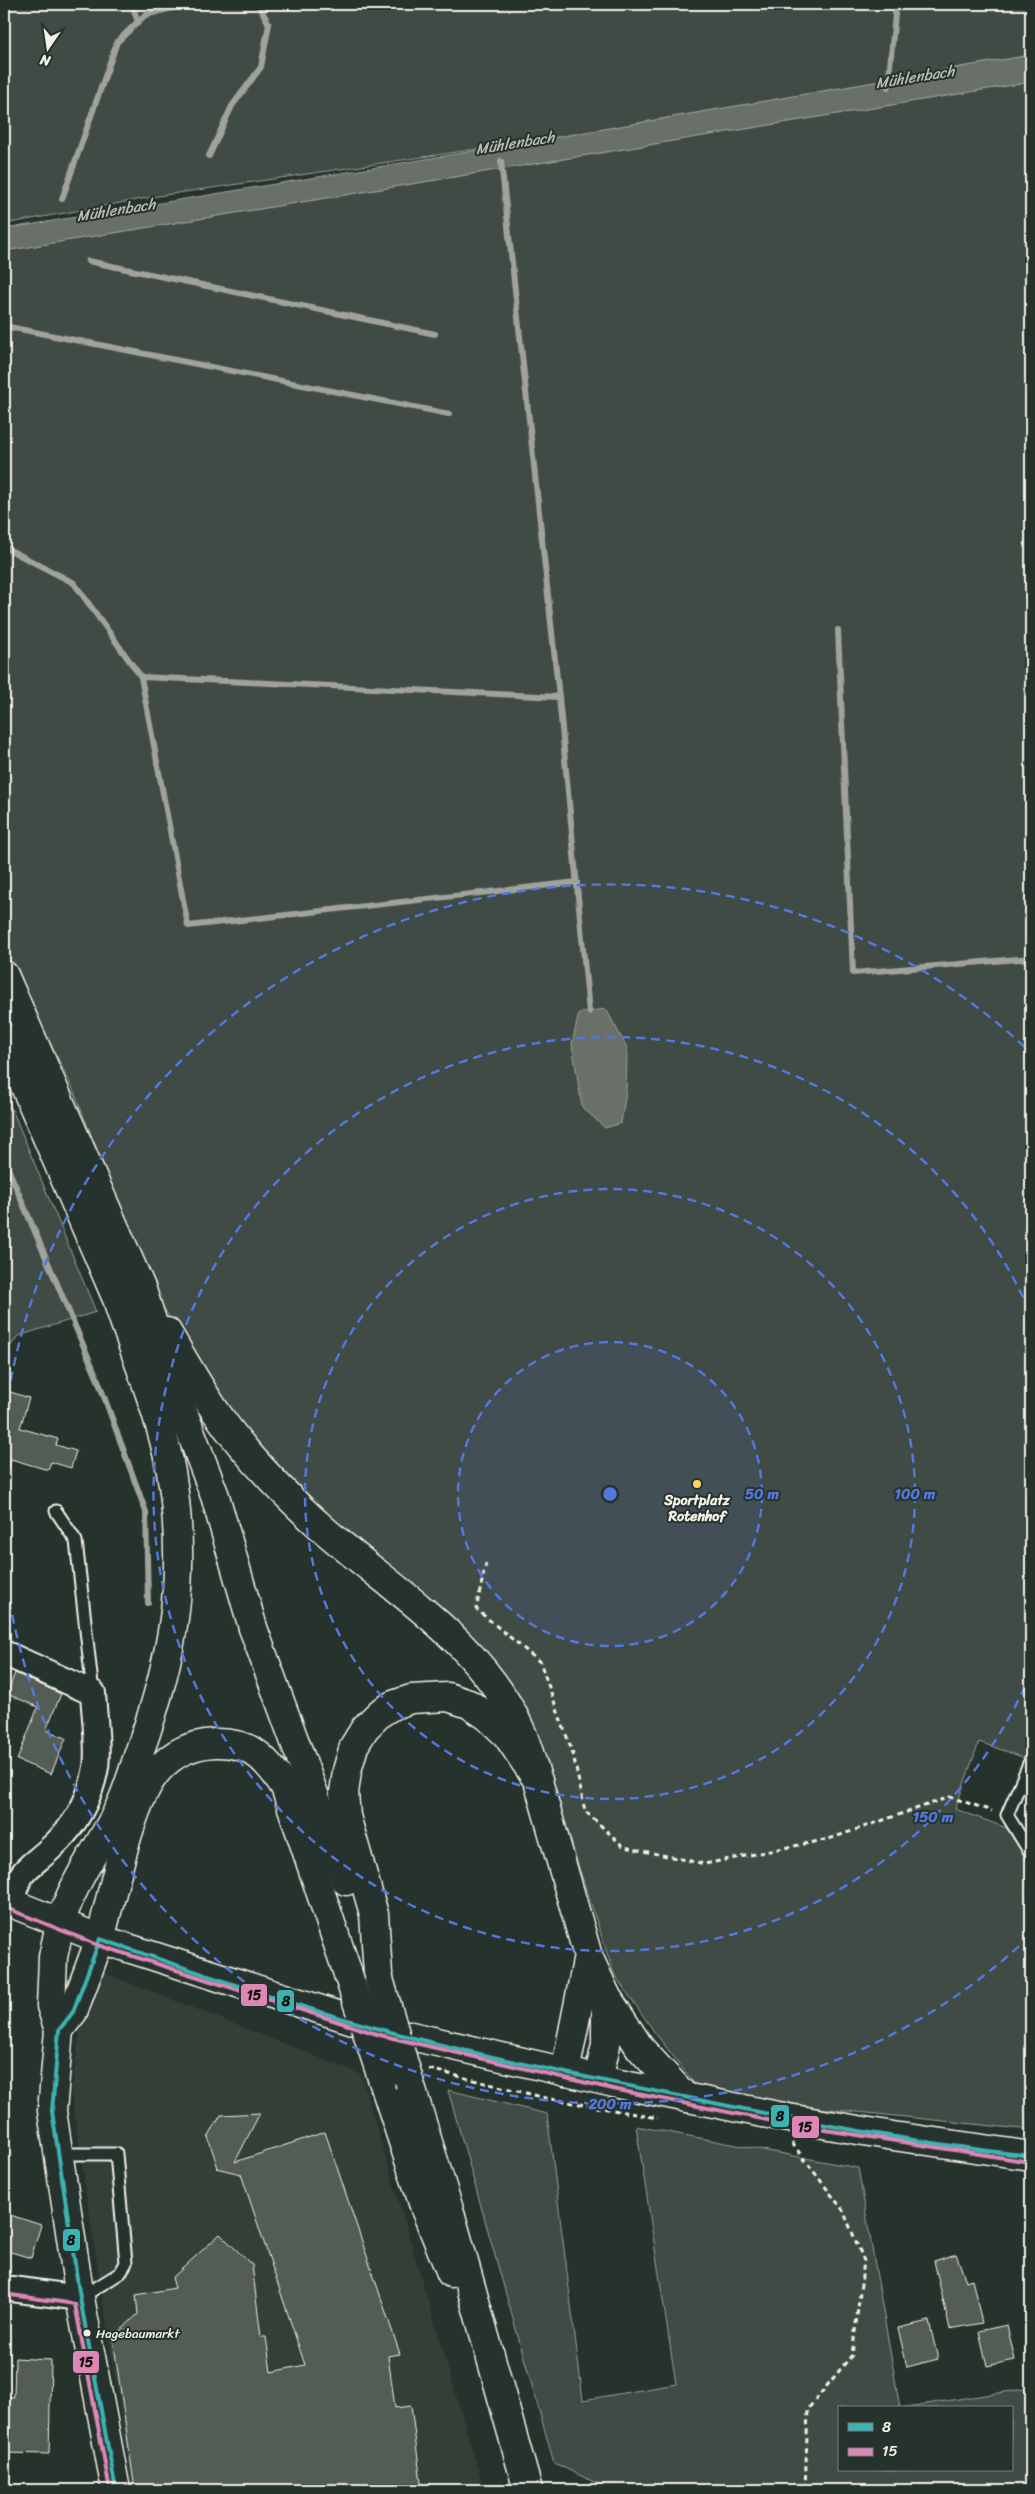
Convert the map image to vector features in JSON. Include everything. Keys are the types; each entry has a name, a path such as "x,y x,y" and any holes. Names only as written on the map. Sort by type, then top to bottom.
{"main road":[{"path":"4,975 142,1290 175,1391 215,1496 253,1628"},
{"path":"4,1038 119,1306 150,1368 253,1628 323,1814 378,1977 451,2216 528,2490"},
{"path":"142,1290 211,1404 235,1437 322,1528 415,1603 446,1631 495,1686 520,1730 538,1781 588,1956 606,1995 640,2048 686,2098"},
{"path":"116,2490 80,2298 52,2110 59,2030 51,2006 53,1957 60,1924 74,1888 120,1806 152,1717 168,1662 175,1622 178,1578 176,1517 170,1471 162,1436 119,1306"},
{"path":"378,1977 374,1914 346,1816 344,1793 346,1771 354,1746 365,1728 394,1705 410,1698 448,1697 469,1704 487,1716 506,1735 538,1781"},
{"path":"59,2030 73,2012 100,1940 124,1849 141,1800 157,1771 172,1757 197,1744 230,1743 254,1751 270,1763 285,1786 425,2209 461,2297 487,2346"},
{"path":"7,1901 100,1940 381,2029 598,2079 788,2118 893,2136 1031,2156"},
{"path":"566,2072 588,1956"},
{"path":"598,2079 606,2045 606,1995"}],"street":[{"path":"4,1653 93,1693 96,1766 86,1804 71,1827 53,1846 28,1866 16,1882 7,1901"},
{"path":"4,2288 80,2298"}],"lane":[{"path":"56,1511 76,1541 93,1693"},
{"path":"1031,1759 1007,1815 1031,1854"},
{"path":"58,2154 116,2154 126,2263 120,2273 80,2298"}],"path":[{"path":"486,1563 476,1609 540,1662 573,1754 585,1811 624,1847 705,1864 829,1839 950,1797 1007,1815"},
{"path":"788,2118 792,2142 843,2210 864,2261 852,2355 808,2409 805,2490"}],"shaded area":[{"path":"4,4 1031,4 1031,55 552,138 164,195 4,224"},
{"path":"1031,82 1031,1760 979,1742 955,1809 1031,1837 1031,2130 819,2108 698,2088 655,2033 614,1974 555,1795 532,1737 303,1499 221,1400 155,1294 72,1087 4,950 4,251"},
{"path":"4,1090 96,1312 18,1336 4,1355"},
{"path":"89,1967 361,2074 484,2490 132,2490 71,2094"},
{"path":"448,2090 547,2114 583,2400 676,2384 636,2126 858,2168 900,2406 838,2406 838,2472 1012,2472 1012,2406 913,2406 1031,2388 1031,2490 611,2490 554,2463"}],"water":[{"name":"Mühlenbach","path":"1031,55 1031,82 4,251 4,229 552,138"},
{"path":"606,1009 627,1048 626,1092 621,1123 605,1128 582,1107 572,1044 579,1013"}],"building":[{"path":"4,1390 29,1398 20,1428 58,1439 56,1445 76,1451 71,1468 51,1462 48,1470 11,1459 8,1470 4,1469"},
{"path":"15,1673 61,1694 46,1730 66,1738 51,1774 17,1760 38,1707 7,1694"},
{"path":"260,2113 235,2162 325,2132 400,2354 388,2356 395,2408 411,2406 422,2490 135,2490 113,2338 138,2314 136,2295 175,2288 172,2278 220,2234 252,2265 261,2337 266,2337 271,2372 305,2365 241,2174 216,2168 218,2168 208,2137 221,2115"},
{"path":"4,2213 41,2225 31,2258 4,2250"},
{"path":"956,2254 966,2281 972,2279 982,2323 950,2329 934,2261"},
{"path":"929,2321 938,2359 907,2367 898,2328"},
{"path":"1007,2325 1015,2360 987,2366 979,2331"},
{"path":"15,2358 51,2360 49,2454 4,2453 4,2396 14,2397"}],"waterway":[{"path":"132,4 138,22"},
{"path":"62,199 117,42 145,15 188,4"},
{"path":"209,156 232,106 261,67 269,24 258,4"},
{"name":"Mühlenbach","path":"888,87 896,4"},
{"name":"Mühlenbach","path":"501,161 559,697 589,1012"},
{"path":"88,261 435,334"},
{"path":"4,326 449,414"},
{"path":"4,547 74,583 141,677 188,926 577,882"},
{"path":"838,630 853,973 1031,958"},
{"path":"141,677 559,697"},
{"path":"4,1159 98,1380 146,1512 148,1603"}],"transit line":[{"name":"15","path":"4,1907 98,1945 380,2035 613,2089 787,2124 1030,2162"},
{"name":"8","path":"116,2490 80,2298 52,2111 59,2030 73,2012 100,1939 309,2008 379,2029 500,2059 826,2125 908,2139 1031,2156"},
{"name":"15","path":"4,2294 75,2304 110,2490"}],"place":[{"name":"Sportplatz Rotenhof","path":"697,1484"},
{"name":"Hagebaumarkt","path":"87,2333"}]}
